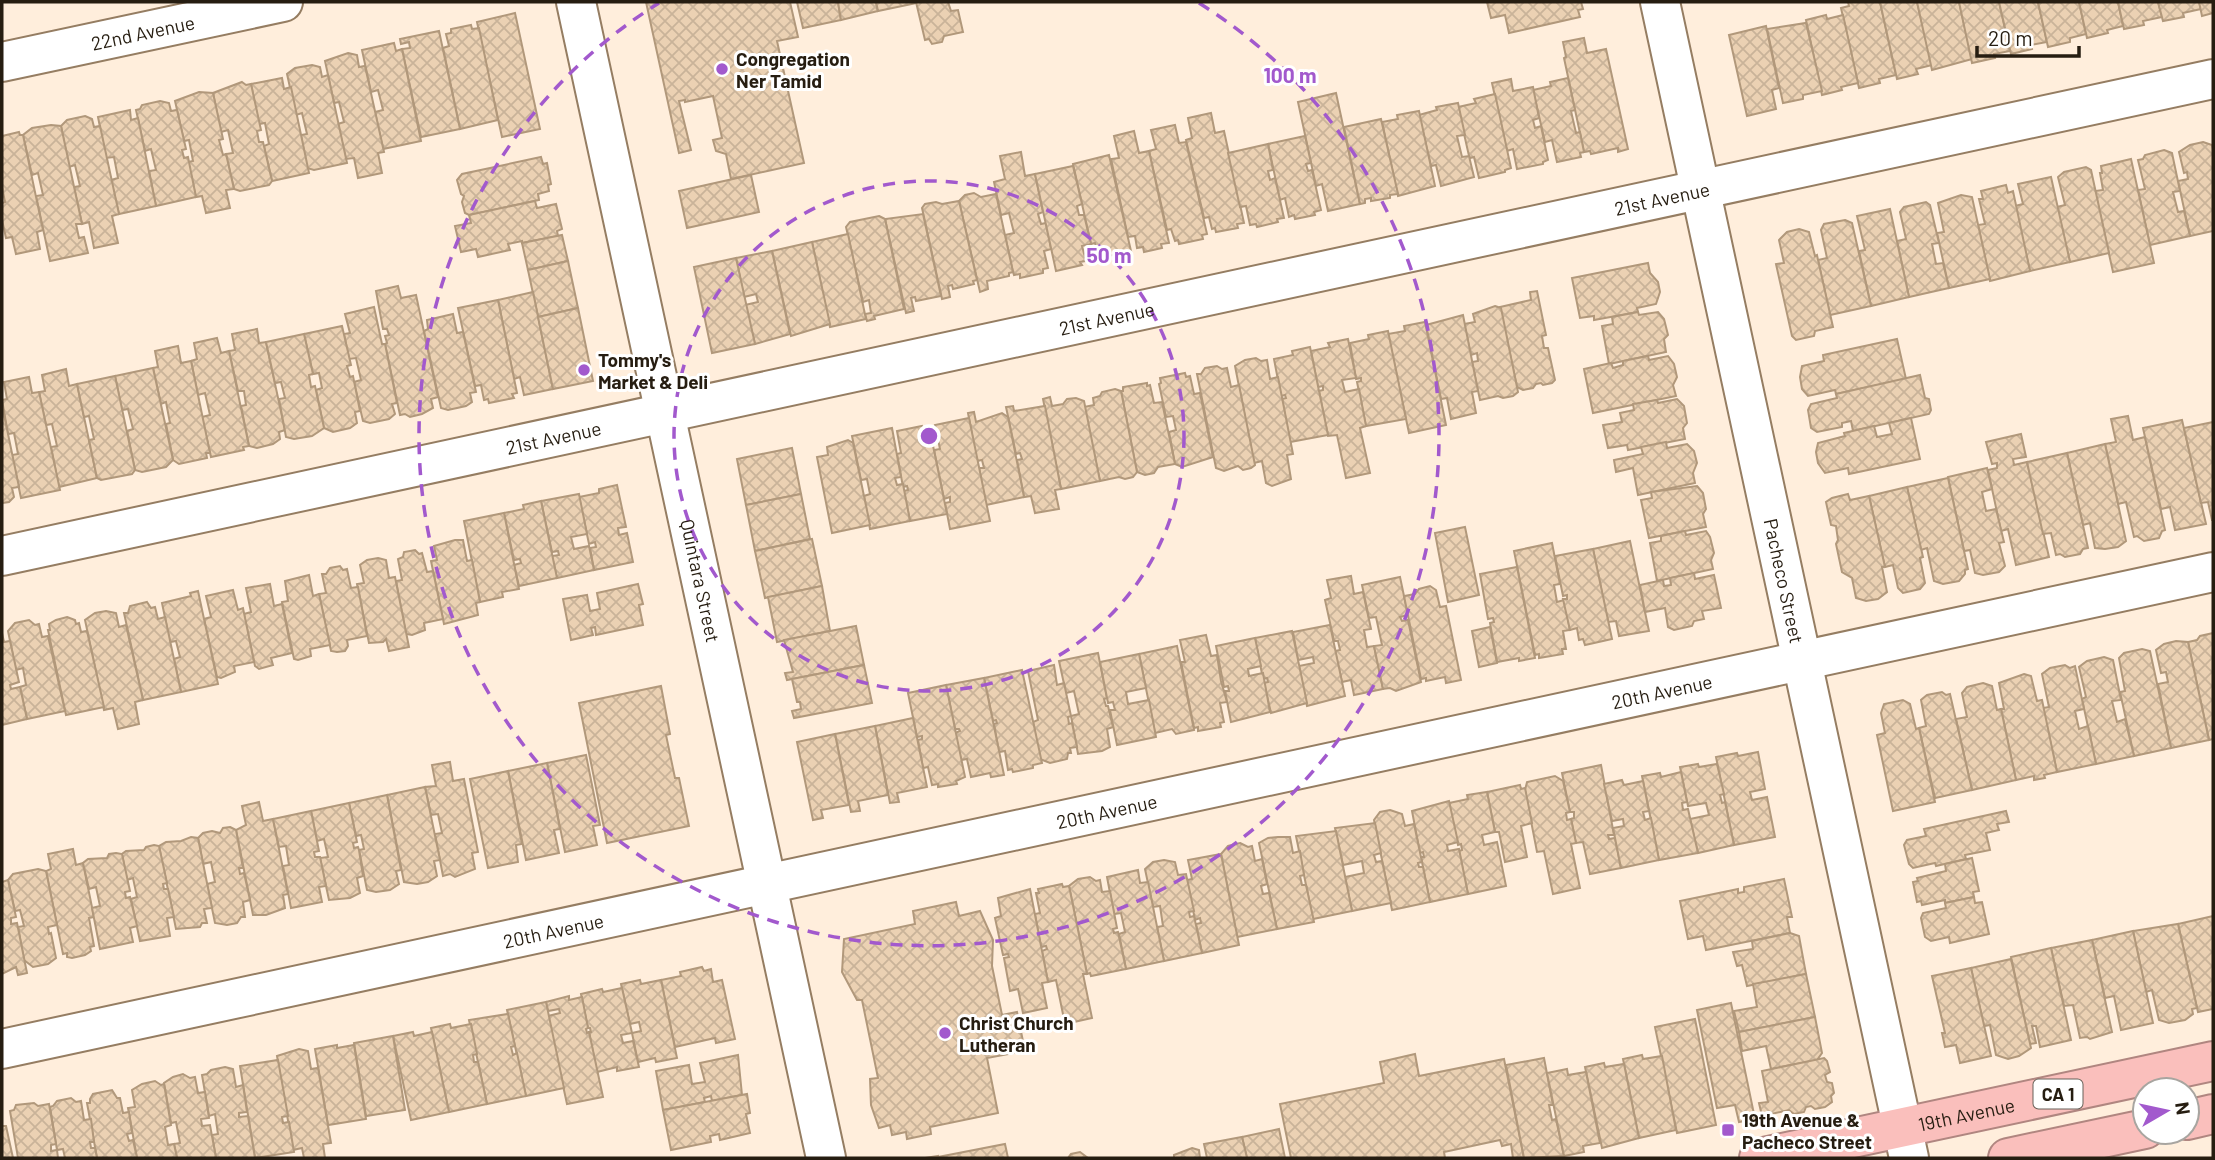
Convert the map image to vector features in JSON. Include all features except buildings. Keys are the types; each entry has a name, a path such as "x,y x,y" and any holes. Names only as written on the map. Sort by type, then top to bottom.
{"highway":[{"name":"19th Avenue","path":"1759,1158 1906,1143 2213,1061"},
{"path":"2008,1158 2131,1132"}],"street":[{"name":"22nd Avenue","path":"2,62 283,2"},
{"name":"Quintara Street","path":"576,2 826,1158"},
{"name":"Pacheco Street","path":"1660,2 1906,1143"},
{"name":"21st Avenue","path":"2,556 2213,79"},
{"name":"20th Avenue","path":"2,1049 2213,572"}],"place":[{"name":"Congregation Ner Tamid","path":"722,69"},
{"name":"Tommy's Market & Deli","path":"584,370"},
{"name":"Christ Church Lutheran","path":"945,1033"},
{"name":"19th Avenue & Pacheco Street","path":"1728,1130"}]}
